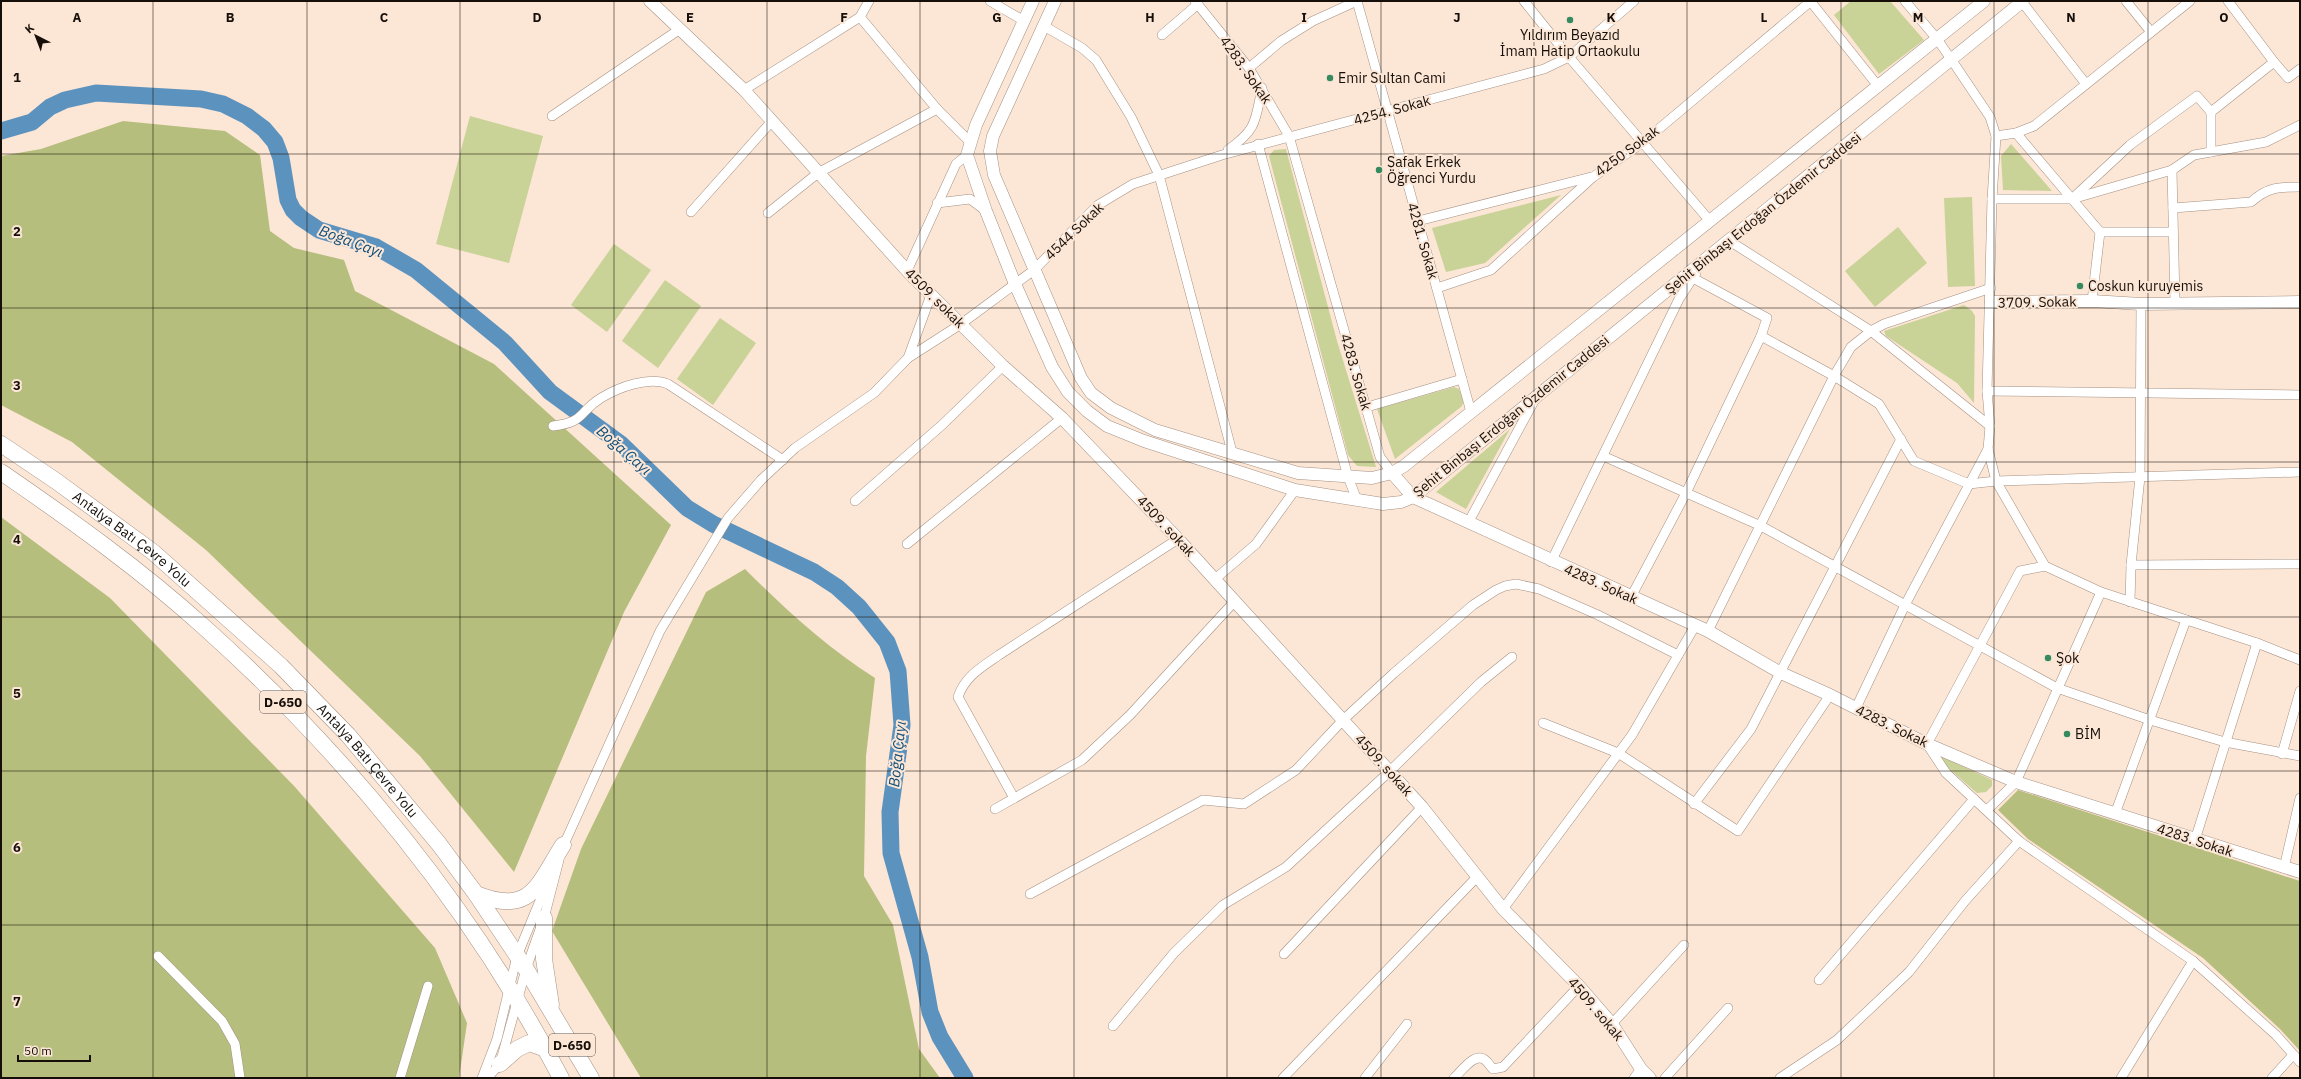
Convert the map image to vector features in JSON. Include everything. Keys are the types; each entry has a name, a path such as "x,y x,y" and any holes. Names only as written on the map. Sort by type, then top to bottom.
{"highway":[{"name":"Antalya Batı Çevre Yolu","path":"1,444 56,481 153,552 223,612 281,666 348,736 439,844 476,894 553,1012 591,1078"},
{"name":"Antalya Batı Çevre Yolu","path":"1,472 132,566 204,626 263,682 327,747 422,861 470,928 509,988 546,1049 561,1078"},
{"path":"476,894 493,901 511,902 523,900 534,891 563,845"},
{"path":"544,918 544,959 553,1012"},
{"path":"500,1064 517,1049 529,1043 546,1049"}],"main road":[{"name":"4509. sokak","path":"650,1 744,90 907,271 1003,366 1062,418 1178,539 1422,807 1476,878 1503,909 1579,986 1612,1024 1637,1073 1650,1078"},
{"name":"Şehit Binbaşı Erdoğan Özdemir Caddesi","path":"1033,1 969,141 967,155 986,211 1015,284 1052,367 1068,392 1092,415 1107,426 1144,441 1295,490 1383,504 1401,502 1413,497 2022,2"},
{"name":"Şehit Binbaşı Erdoğan Özdemir Caddesi","path":"1055,1 993,136 990,151 994,174 1081,378 1091,393 1111,408 1155,430 1298,473 1372,478 1392,473 1404,466 1984,1"},
{"name":"3709. Sokak","path":"1990,302 2092,302 2141,304 2175,302 2300,302"},
{"name":"4283. Sokak","path":"1392,473 1413,497 1551,562 1708,631 1781,673 1830,695 1927,744 2016,782 2195,840 2300,872"}],"street":[{"path":"744,90 860,17 869,1"},
{"path":"990,1 1024,21"},
{"path":"1249,68 1281,41 1313,21 1357,1"},
{"name":"4281. Sokak","path":"1357,1 1471,412"},
{"path":"1524,1 1569,57 1710,221"},
{"name":"4254. Sokak","path":"1222,155 1258,144 1387,112 1544,69 1569,57 1634,1"},
{"path":"1811,1 1878,86"},
{"name":"4250 Sokak","path":"1437,288 1491,270 1593,176 1642,143 1811,1"},
{"path":"1905,1 1937,39 1951,59 1990,117 1996,136 1992,199 1991,288 1987,391 1990,426 1988,449 1996,481 2045,566"},
{"path":"2126,1 2150,32"},
{"path":"1996,136 2016,133 2034,126 2190,1"},
{"path":"2228,1 2274,62 2288,78 2300,69"},
{"path":"2022,2 2086,84"},
{"path":"1162,35 1196,3"},
{"name":"4283. Sokak","path":"1196,3 1249,68 1289,136 1380,457 1392,473"},
{"path":"860,17 937,109 969,141"},
{"path":"1044,26 1082,48 1096,60 1131,117 1159,174 1232,452"},
{"path":"552,116 680,29"},
{"path":"2211,112 2274,62"},
{"path":"1222,155 1243,139 1254,126 1262,88"},
{"path":"2072,199 2130,145 2197,96 2211,112 2211,152"},
{"path":"768,213 818,173 937,109"},
{"path":"691,212 772,121"},
{"path":"1992,199 2072,199 2172,170 2194,155 2266,142 2300,125"},
{"path":"2016,133 2100,232 2092,302"},
{"path":"1258,144 1348,477 1357,500"},
{"path":"907,271 956,164 967,155"},
{"name":"4544 Sokak","path":"908,358 961,324 1034,270 1098,205 1133,184 1159,174 1222,155"},
{"path":"2172,170 2175,302"},
{"path":"1418,221 1593,176"},
{"path":"2173,208 2250,202 2259,194 2274,187 2300,187"},
{"path":"937,203 970,199 986,211"},
{"path":"2100,232 2173,232"},
{"path":"1728,240 1871,331 1990,426"},
{"path":"1551,562 1679,299 1706,259"},
{"path":"1631,597 1686,493 1761,336 1767,318 1693,278"},
{"path":"1708,631 1834,376 1851,347 1871,331 1884,324 1991,288"},
{"path":"487,1078 500,1064 517,1002 521,963 563,845 660,631 728,518 761,480 796,448 874,394 908,358 931,295"},
{"path":"2130,602 2131,565 2140,476 2139,392 2141,304"},
{"path":"1761,336 1834,376 1879,404 1914,461 1969,484 1996,481 2300,472"},
{"path":"855,501 942,425 1003,366"},
{"path":"1366,407 1462,379"},
{"path":"553,426 569,424 579,420 601,398 639,382 652,380 663,382 783,460"},
{"path":"1987,391 2300,395"},
{"path":"1468,523 1537,396"},
{"path":"907,544 1062,418"},
{"path":"1694,804 1751,729 1901,439"},
{"path":"1856,708 1905,605 1988,449"},
{"path":"1603,456 1761,526 2057,688 2150,720 2225,742 2282,754 2300,756"},
{"path":"1215,579 1256,544 1295,490"},
{"path":"1014,798 958,696 962,684 979,669 999,655 1178,539"},
{"path":"2131,565 2300,564"},
{"path":"2300,660 2257,643 2101,592 2045,566 2020,570 1981,646 1927,744 1946,773 2019,841 2194,961 2276,1035 2300,1062"},
{"path":"1030,894 1203,800 1244,804 1296,770 1343,720 1459,617 1486,596 1505,586 1516,584 1539,589 1598,614 1678,655"},
{"path":"1987,810 2016,782 2101,592"},
{"path":"995,809 1082,760 1130,715 1234,602"},
{"path":"2115,814 2186,620"},
{"path":"1503,909 1632,735 1695,626"},
{"path":"2195,840 2257,643"},
{"path":"1113,1026 1174,953 1223,905 1286,868 1390,772 1481,682 1512,657"},
{"path":"2282,754 2300,691"},
{"path":"1544,723 1618,753 1694,804 1738,831 1830,695"},
{"path":"2284,868 2300,798"},
{"path":"1819,980 1974,799"},
{"path":"1284,954 1422,807"},
{"path":"1780,1078 1837,1040 1909,972 1964,901 2019,841"},
{"path":"482,1078 497,1039 509,988 544,918 563,845"},
{"path":"1283,1078 1476,878"},
{"path":"1612,1024 1684,945"},
{"path":"158,956 222,1021 235,1044 240,1078"},
{"path":"2121,1078 2194,961"},
{"path":"400,1078 428,986"},
{"path":"1454,1078 1475,1058 1480,1057 1485,1060 1493,1069 1503,1067 1579,986"},
{"path":"1666,1078 1728,1008"},
{"path":"1365,1078 1407,1024"},
{"path":"2272,1078 2293,1054"}],"green space":[{"path":"1851,1 1890,1 1924,40 1879,74 1834,15"},
{"path":"470,116 543,136 509,263 436,244"},
{"path":"123,121 225,131 260,155 270,231 294,248 344,260 355,291 494,364 671,525 624,612 514,872 420,756 206,550 72,442 1,405 1,156 41,149"},
{"path":"2011,144 2052,191 2003,190 2001,156"},
{"path":"1286,149 1337,341 1376,467 1357,466 1348,455 1269,156 1274,150"},
{"path":"1561,195 1485,263 1446,272 1432,228"},
{"path":"1972,197 1975,286 1948,287 1944,198"},
{"path":"1898,227 1927,263 1875,307 1845,271"},
{"path":"614,244 651,270 607,332 571,305"},
{"path":"665,280 701,306 658,368 622,341"},
{"path":"1964,305 1972,311 1975,316 1974,403 1957,383 1886,336 1884,331"},
{"path":"720,318 756,343 713,405 677,379"},
{"path":"1454,387 1459,389 1464,401 1462,406 1395,459 1377,409"},
{"path":"1510,429 1466,509 1436,492"},
{"path":"1,517 110,598 295,787 435,948 467,1023 459,1078 1,1078"},
{"path":"745,569 775,599 807,627 840,654 875,678 866,756 864,876 893,925 919,1049 940,1078 641,1078 552,931 581,849 706,592"},
{"path":"1939,755 1992,780 1992,786 1986,792 1977,793 1945,765"},
{"path":"2018,790 2300,881 2300,1051 2280,1029 2203,958 2028,839 1998,810"}],"waterway":[{"name":"Boğa Çayı","path":"1,131 32,122 50,107 65,100 96,93 201,99 223,104 247,116 264,129 275,142 281,158 288,200 293,210 301,218 319,230 376,247 416,270 505,343 550,392 621,444 687,508 713,524 814,572 837,587 859,607 887,642 898,671 902,725 890,812 891,853 920,957 930,1012 940,1037 965,1078"}],"place":[{"name":"Yıldırım Beyazıd İmam Hatip Ortaokulu","path":"1570,20"},
{"name":"Emir Sultan Cami","path":"1330,78"},
{"name":"Şafak Erkek Öğrenci Yurdu","path":"1379,170"},
{"name":"Coskun kuruyemis","path":"2080,286"},
{"name":"Şok","path":"2048,658"},
{"name":"BİM","path":"2067,734"}]}
